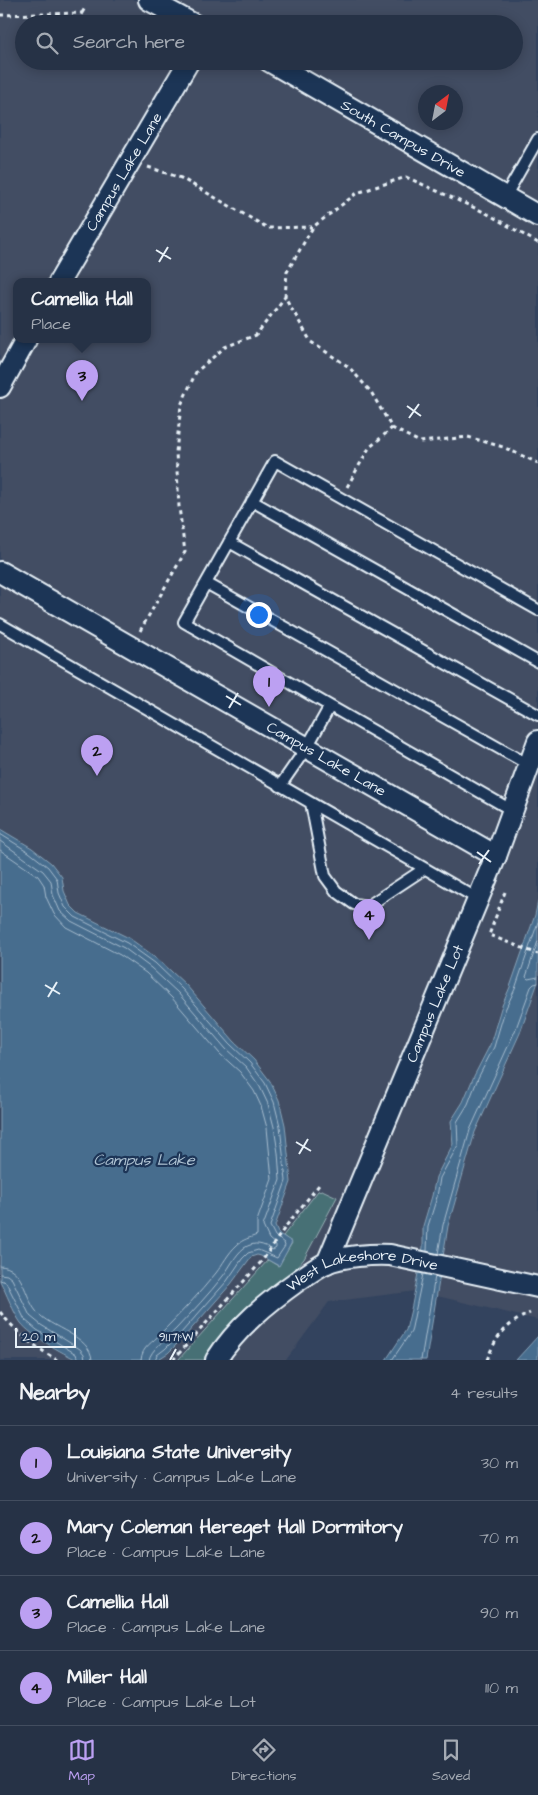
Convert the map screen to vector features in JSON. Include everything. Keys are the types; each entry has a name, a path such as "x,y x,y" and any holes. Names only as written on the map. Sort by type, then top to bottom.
{"street":[{"path":"149,0 172,6 182,15"},
{"name":"Campus Lake Lane","path":"61,278 184,70"},
{"name":"South Campus Drive","path":"285,70 538,216"},
{"path":"0,387 24,343"},
{"name":"Campus Lake Lane","path":"0,572 496,856"},
{"name":"Campus Lake Lot","path":"327,1263 496,856 538,741"},
{"name":"West Lakeshore Drive","path":"216,1360 234,1337 276,1296 327,1263 372,1254 390,1254 538,1288"}],"lane":[{"path":"505,197 538,139"},
{"path":"513,811 184,622 275,461 538,610"},
{"path":"252,501 538,662"},
{"path":"229,542 538,715"},
{"path":"206,583 529,765"},
{"path":"0,624 478,899"},
{"path":"280,786 307,747 330,706"},
{"path":"310,803 325,876 336,891 354,904 368,906 424,869"}],"path":[{"path":"0,15 82,13 85,8"},
{"path":"130,160 181,178 268,228 313,228"},
{"path":"131,647 185,552 179,507 176,452 181,405 196,372 225,347 256,335 285,297 287,272 313,228 357,193 406,177 486,213 538,243"},
{"path":"285,297 310,342 349,367 371,392 392,428 420,442 468,437 503,447 538,463"},
{"path":"340,498 369,448 392,428"},
{"path":"489,935 538,954"},
{"path":"173,1360 262,1261 286,1226 319,1185"},
{"path":"0,1312 12,1326 37,1348 57,1360"},
{"path":"487,1360 492,1345 502,1331 516,1319 530,1313"}],"shaded area":[{"path":"0,0 538,0 538,1320 416,1291 329,1302 286,1360 0,1360"}],"green space":[{"path":"322,1190 337,1197 304,1259 291,1274 257,1299 233,1322 204,1360 178,1360 268,1260 278,1266 292,1243 283,1236 318,1191"}],"water":[{"name":"Campus Lake","path":"0,829 32,848 51,863 62,877 64,891 70,905 78,913 129,938 158,959 186,985 234,1041 254,1060 270,1081 279,1100 285,1125 291,1182 275,1226 278,1233 292,1242 279,1266 261,1256 251,1257 231,1284 185,1336 168,1353 157,1360 77,1360 48,1344 21,1323 0,1281"},
{"path":"538,901 538,982 520,1033 475,1132 448,1226 426,1360 386,1360 406,1330 423,1247 423,1226 436,1177 453,1144 451,1121 463,1102 490,1045 501,1008 535,915"},
{"path":"538,1336 538,1360 516,1360"}],"place":[{"name":"Camellia Hall","path":"82,401"},
{"name":"Louisiana State University","path":"269,707"},
{"name":"Mary Coleman Hereget Hall Dormitory","path":"97,776"},
{"name":"Miller Hall","path":"369,940"}]}
